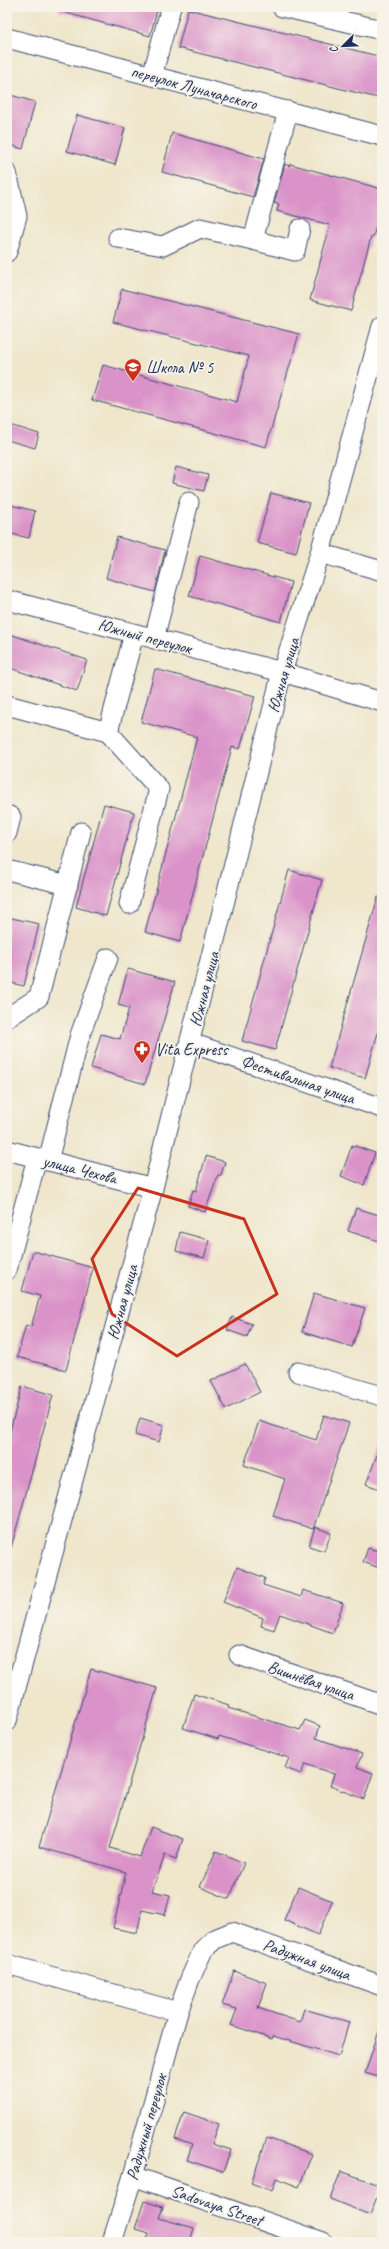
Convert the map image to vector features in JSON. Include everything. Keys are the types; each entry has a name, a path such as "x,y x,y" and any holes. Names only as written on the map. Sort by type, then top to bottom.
{"street":[{"path":"152,76 171,7"},
{"path":"282,7 382,30"},
{"name":"переулок Луначарского","path":"7,38 382,136"},
{"path":"253,240 288,112"},
{"path":"7,173 17,216 7,252"},
{"path":"118,238 163,246 200,228 253,240 295,252 300,229"},
{"name":"Южная улица","path":"7,1721 13,1678 153,1188 191,1043 282,672 320,553 382,326"},
{"path":"154,639 189,502"},
{"path":"320,553 382,570"},
{"name":"Южный переулок","path":"7,600 282,672 382,702"},
{"path":"108,732 134,634"},
{"path":"7,705 108,732 159,789 129,904"},
{"path":"7,815 12,817 7,833"},
{"path":"7,1018 39,997 81,832"},
{"path":"7,870 68,885"},
{"path":"7,1270 43,1159 80,1035 108,958"},
{"name":"Фестивальная улица","path":"191,1043 382,1108"},
{"name":"улица Чехова","path":"7,1150 153,1188"},
{"path":"298,1372 382,1396"},
{"name":"Вишнёвая улица","path":"239,1655 382,1705"},
{"name":"Радужная улица","path":"232,1932 382,1986"},
{"name":"Радужный переулок","path":"112,2242 133,2176 178,2012 203,1950 215,1939 232,1932"},
{"path":"7,1964 178,2012"},
{"name":"Sadovaya Street","path":"133,2176 322,2242"}],"highlighted area":[{"path":"138,1188 244,1219 277,1294 177,1356 112,1314 92,1259"}],"building":[{"path":"59,7 158,7 150,36 59,11"},
{"path":"188,9 382,57 382,99 178,48"},
{"path":"7,94 35,102 23,149 7,144"},
{"path":"77,115 125,128 115,165 67,151"},
{"path":"172,133 264,159 253,197 162,172"},
{"path":"285,164 289,166 290,164 382,189 382,206 373,237 371,237 351,311 310,300 330,225 277,211 279,204 274,203"},
{"name":"Школа № 5","path":"122,289 299,334 266,447 92,400 103,365 237,402 249,356 113,322"},
{"path":"7,424 39,434 35,448 7,440"},
{"path":"176,467 208,475 204,491 172,483"},
{"path":"271,493 309,503 296,553 257,543"},
{"path":"7,504 35,511 29,538 7,533"},
{"path":"117,537 165,550 155,592 106,578"},
{"path":"200,556 291,582 281,622 189,596"},
{"path":"7,633 87,660 77,691 7,667"},
{"path":"155,669 255,696 240,749 232,747 180,942 145,932 197,737 141,722"},
{"path":"104,804 134,812 106,916 76,907"},
{"path":"289,870 322,880 275,1050 242,1041"},
{"path":"378,897 382,898 382,1019 365,1078 329,1068"},
{"path":"7,917 39,924 24,986 7,982"},
{"path":"128,969 175,982 145,1084 91,1068 101,1034 120,1039 129,1008 118,1005"},
{"path":"352,1145 375,1153 364,1185 341,1176"},
{"path":"206,1156 225,1162 221,1175 218,1175 205,1212 188,1206 193,1190 196,1191"},
{"path":"356,1208 382,1216 382,1242 348,1231"},
{"path":"180,1232 209,1240 204,1258 176,1251"},
{"path":"33,1251 93,1268 66,1370 17,1357 26,1325 31,1327 40,1296 22,1291"},
{"path":"314,1293 365,1308 352,1347 302,1332"},
{"path":"232,1317 252,1324 247,1337 227,1330"},
{"path":"245,1364 260,1392 226,1409 211,1381"},
{"path":"22,1386 53,1395 11,1548 7,1547 7,1442"},
{"path":"324,1415 349,1423 313,1529 273,1516 285,1479 244,1465 259,1421 316,1440"},
{"path":"140,1418 164,1425 159,1442 135,1435"},
{"path":"382,1445 382,1490 366,1484"},
{"path":"315,1527 331,1533 324,1551 309,1546"},
{"path":"368,1548 382,1552 382,1569 363,1562"},
{"path":"237,1567 265,1578 263,1585 301,1597 303,1590 343,1603 333,1633 280,1614 274,1630 261,1626 263,1618 223,1602"},
{"path":"91,1669 157,1688 110,1848 140,1857 151,1827 183,1839 176,1859 165,1855 152,1891 170,1895 165,1915 142,1910 137,1933 113,1928 126,1872 39,1847"},
{"path":"194,1694 229,1705 228,1708 300,1730 305,1720 320,1726 316,1738 362,1754 357,1767 373,1773 364,1799 330,1786 334,1774 305,1764 301,1774 285,1768 289,1758 219,1736 218,1739 183,1728"},
{"path":"216,1851 244,1863 229,1899 200,1887"},
{"path":"298,1887 332,1901 318,1935 284,1920"},
{"path":"234,1971 267,1983 258,2008 300,2022 304,2009 349,2022 339,2056 273,2036 272,2039 231,2025 237,2009 222,2005"},
{"path":"379,2031 382,2032 382,2078 365,2073"},
{"path":"184,2112 219,2124 212,2144 231,2150 223,2172 187,2160 192,2145 175,2139"},
{"path":"267,2138 312,2154 299,2187 276,2178 272,2191 251,2183"},
{"path":"341,2171 381,2186 370,2215 330,2199"},
{"path":"144,2201 163,2207 159,2218 194,2228 190,2242 146,2242 149,2233 135,2229"}],"place":[{"name":"Школа № 5","path":"133,382"},
{"name":"Vita Express","path":"142,1064"}]}
